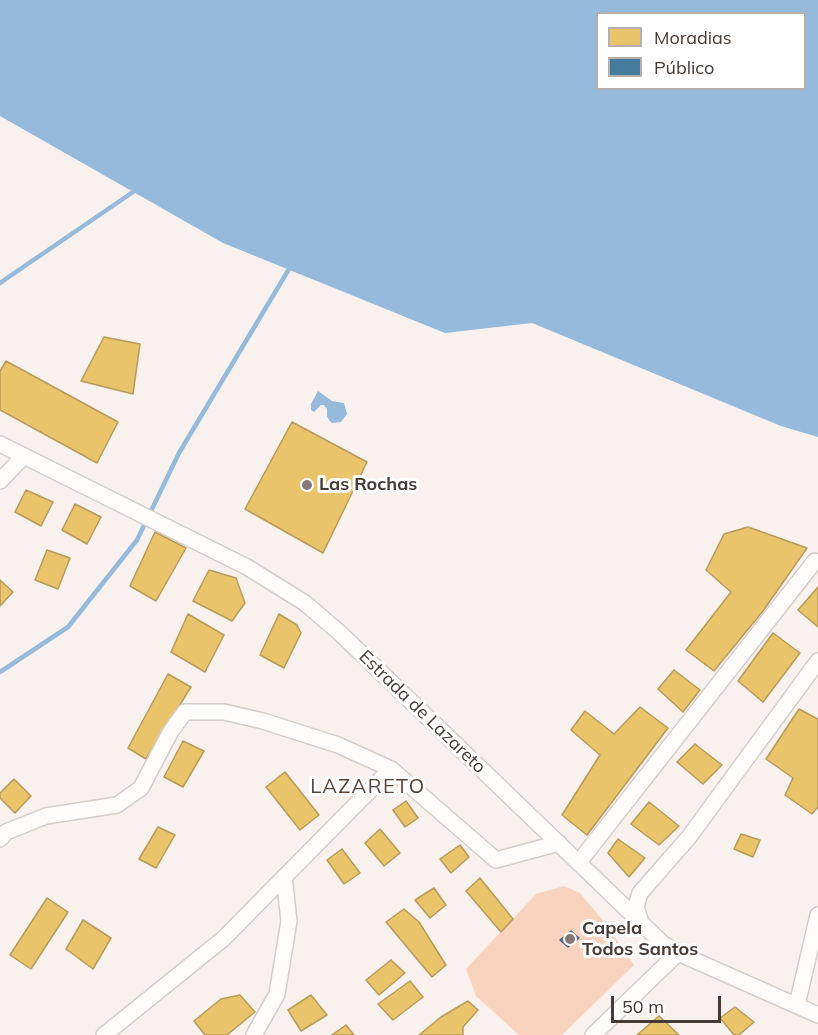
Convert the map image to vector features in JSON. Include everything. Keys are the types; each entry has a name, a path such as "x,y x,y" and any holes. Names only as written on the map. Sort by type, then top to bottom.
{"street":[{"name":"Estrada de Lazareto","path":"0,444 247,567 304,603 341,634 662,943 818,1015"},
{"path":"0,482 24,456"},
{"path":"579,862 815,561 818,562"},
{"path":"641,923 636,907 640,893 689,837 818,661"},
{"path":"0,839 6,832 46,816 117,806 141,788 171,731 185,711 224,711 338,745 390,769 496,860 559,843"},
{"path":"104,1035 223,939 390,769"},
{"path":"254,1035 277,994 289,921 284,877"},
{"path":"797,1005 818,915"},
{"path":"593,1035 678,952"}],"shaded area":[{"path":"564,886 580,893 605,923 634,965 562,1035 519,1035 476,996 466,969 536,894"}],"water":[{"path":"0,0 818,0 818,437 781,426 532,323 445,333 223,243 0,116"},
{"path":"318,391 332,401 344,403 347,414 341,422 332,423 329,420 324,405 314,412 311,410 311,404"}],"building: Moradias":[{"path":"104,337 140,344 133,394 81,381"},
{"path":"6,361 118,422 97,463 0,410 0,371"},
{"name":"Las Rochas","path":"292,422 367,462 323,553 245,509"},
{"path":"26,490 53,502 41,526 15,512"},
{"path":"75,504 101,517 87,544 62,530"},
{"path":"748,527 807,548 763,611 714,671 686,650 731,592 706,570 724,534"},
{"path":"155,532 186,548 156,601 130,586"},
{"path":"47,550 70,558 58,589 35,580"},
{"path":"209,570 236,578 245,603 232,621 193,601"},
{"path":"0,580 13,592 0,606"},
{"path":"818,587 818,627 798,610"},
{"path":"188,614 224,635 205,672 171,652"},
{"path":"279,614 297,625 301,633 284,668 260,655"},
{"path":"773,633 800,653 763,702 738,681"},
{"path":"674,670 700,690 683,712 658,689"},
{"path":"168,674 191,687 146,759 128,748"},
{"path":"640,707 668,728 587,835 562,815 600,755 571,730 585,711 614,734"},
{"path":"799,709 818,719 818,807 812,814 785,795 793,778 766,759"},
{"path":"183,741 204,751 183,787 164,777"},
{"path":"695,744 722,765 703,784 677,762"},
{"path":"285,772 319,815 300,830 266,787"},
{"path":"14,779 31,796 15,813 0,798 0,793"},
{"path":"406,801 418,818 405,827 393,810"},
{"path":"649,802 679,826 659,845 631,824"},
{"path":"158,827 175,835 156,868 139,859"},
{"path":"380,829 400,853 384,866 365,843"},
{"path":"741,834 760,840 753,857 734,849"},
{"path":"618,839 645,858 629,877 608,853"},
{"path":"460,845 469,857 451,873 440,859"},
{"path":"342,849 360,873 344,884 327,860"},
{"path":"480,878 513,919 501,932 466,891"},
{"path":"434,888 446,905 430,918 415,900"},
{"path":"47,898 68,912 31,969 10,955"},
{"path":"404,909 419,922 446,965 432,977 386,922"},
{"path":"83,920 111,938 93,969 66,949"},
{"path":"391,960 405,973 379,995 366,980"},
{"path":"410,981 423,997 393,1020 378,1004"},
{"path":"240,995 255,1012 227,1035 205,1035 194,1021 221,999"},
{"path":"311,995 327,1015 301,1031 288,1010"},
{"path":"468,1001 478,1010 463,1027 463,1035 419,1035 441,1017"},
{"path":"735,1007 754,1022 739,1035 734,1035 720,1018"},
{"path":"659,1016 679,1035 637,1035"},
{"path":"346,1025 354,1035 332,1035"}],"building: Público":[{"name":"Capela Todos Santos","path":"571,931 579,938 568,947 560,940"}],"waterway":[{"path":"0,283 133,192"},
{"path":"0,672 68,627 137,540 179,453 289,269"}],"place":[{"name":"Las Rochas","path":"307,485"},
{"name":"Capela Todos Santos","path":"570,939"}],"district":[{"name":"LAZARETO","path":"368,787"}]}
